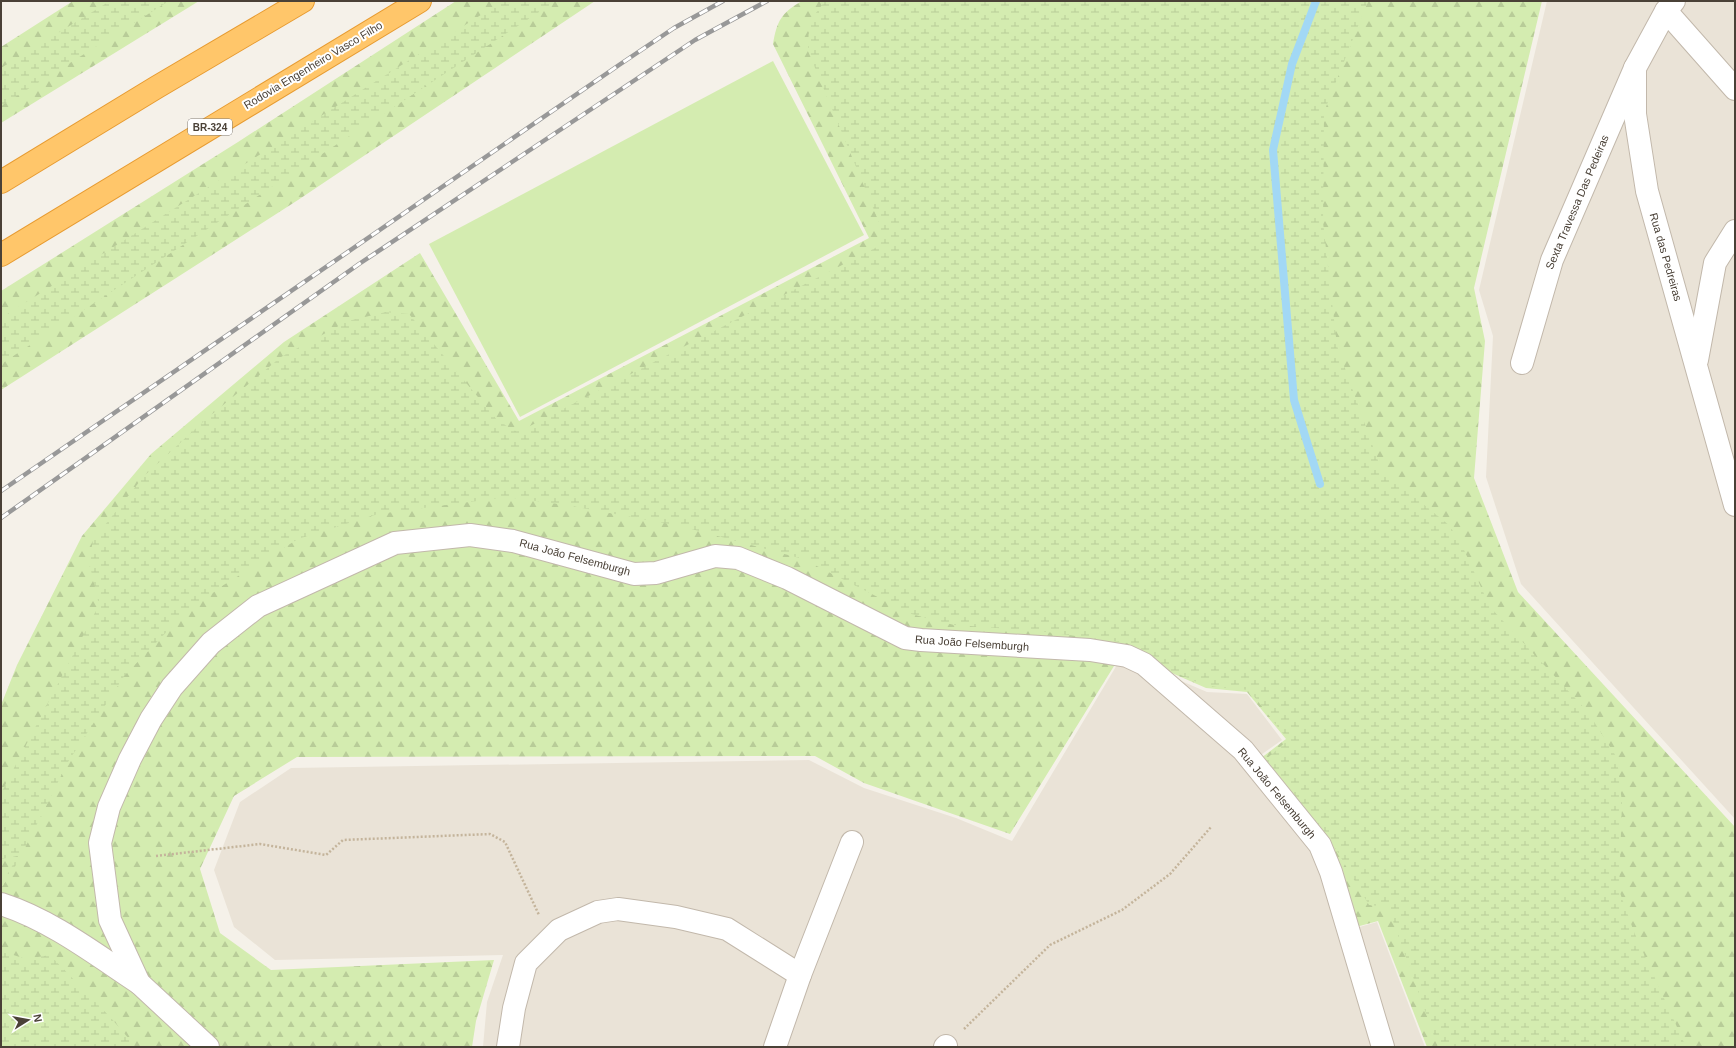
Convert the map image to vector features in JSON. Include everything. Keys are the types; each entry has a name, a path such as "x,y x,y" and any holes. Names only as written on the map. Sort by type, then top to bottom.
{"highway":[{"path":"1,182 156,87 303,1"},
{"name":"Rodovia Engenheiro Vasco Filho","path":"1,255 420,1"}],"street":[{"name":"Rua das Pedreiras","path":"1735,89 1670,6 1635,68 1635,114 1647,191 1735,504"},
{"name":"Sexta Travessa Das Pedeiras","path":"1522,363 1552,260 1635,68"},
{"path":"1696,364 1715,263 1735,231"},
{"name":"Rua João Felsemburgh","path":"208,1047 139,983 110,920 100,843 110,807 130,759 151,719 172,687 212,643 258,606 395,543 470,535 513,541 634,574 656,573 715,556 738,558 787,578 905,638 1090,650 1127,656 1144,664 1243,750 1320,845 1331,872 1383,1047"},
{"path":"775,1047 800,975 852,842"},
{"path":"1,904 20,910 68,937 139,983"},
{"path":"508,1047 514,1008 526,963 559,930 598,912 618,909 669,916 726,930 800,975"}],"path":[{"path":"946,1046 1050,945 1122,910 1170,874 1211,827"},
{"path":"156,856 260,844 326,855 343,840 490,834 505,842 551,938"}],"shaded area":[{"path":"1547,1 1735,1 1735,819 1521,584 1486,477 1493,336 1479,290"},
{"path":"1127,648 1165,674 1207,692 1247,694 1282,740 1258,757 1356,928 1377,922 1425,1047 483,1047 487,1002 503,955 275,960 234,927 214,870 240,802 291,768 809,760 864,788 956,818 1012,841"}],"green space":[{"path":"73,1 199,1 1,123 1,47"},
{"path":"110,1 169,1 1,106 1,68"},
{"path":"456,1 595,1 298,200 1,390 1,291 238,142"},
{"path":"503,1 556,1 1,364 1,318"},
{"path":"802,1 1542,1 1474,288 1485,341 1474,478 1518,592 1735,827 1735,1047 1427,1047 1378,921 1356,927 1261,758 1286,739 1247,692 1206,688 1165,670 1127,645 1010,834 864,783 815,756 297,757 234,796 200,869 220,933 271,970 494,960 476,1021 472,1047 1,1047 1,705 17,665 82,536 151,454 284,342 420,253 519,421 869,238 773,44 776,29 781,18 795,5"},
{"path":"825,1 1368,1 1324,112 1323,222 1337,346 1381,469 1450,526 1465,552 1490,607 1588,712 1617,758 1622,803 1619,890 1634,932 1686,1047 1438,1047 1388,907 1369,905 1331,841 1265,760 1288,740 1249,690 1206,686 1167,669 1127,643 1039,631 954,625 911,614 803,559 680,526 566,505 507,497 378,514 298,539 222,586 181,617 125,675 68,762 19,860 1,889 1,885 18,856 1,859 1,793 99,605 89,562 93,540 144,476 205,420 281,357 348,321 386,312 409,314 497,420 515,431 530,426 877,247 881,227 808,51 809,22"},
{"path":"773,61 864,235 520,417 429,244"},
{"path":"1,948 4,952 26,959 50,955 111,1018 136,1047 1,1047"}],"waterway":[{"path":"1316,1 1292,64 1273,150 1294,400 1320,484"}],"railway":[{"path":"1,491 619,65 674,28 723,1"},
{"path":"1,518 359,264 695,40 767,1"}]}
